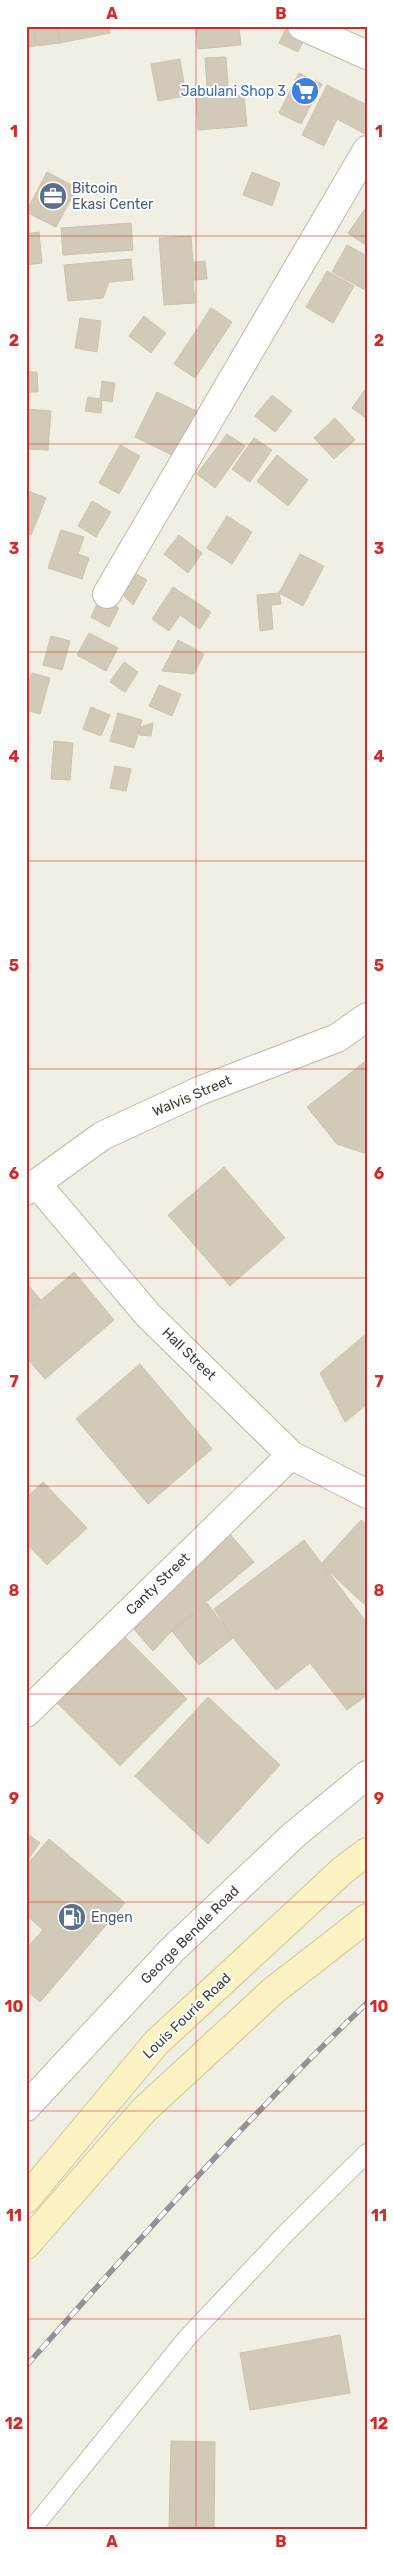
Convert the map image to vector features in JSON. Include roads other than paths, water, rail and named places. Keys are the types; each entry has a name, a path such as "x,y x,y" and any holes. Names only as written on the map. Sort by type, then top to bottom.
{"main road":[{"name":"Louis Fourie Road","path":"26,2199 156,2043 344,1870 367,1852"},
{"path":"26,2245 144,2110 273,1991 367,1918"}],"street":[{"path":"302,26 367,55"},
{"path":"107,594 367,150"},
{"name":"Walvis Street","path":"31,1188 102,1136 200,1091 337,1038 367,1017"},
{"name":"Hall Street","path":"31,1188 148,1315 291,1455 367,1494"},
{"name":"Canty Street","path":"26,1713 291,1455"},
{"name":"George Bendle Road","path":"26,2107 172,1950 295,1834 367,1775"}],"lane":[{"path":"32,2529 187,2338 289,2230 367,2153"}],"railway":[{"path":"26,2366 236,2136 367,2003"}],"place":[{"name":"Jabulani Shop 3","path":"305,91"},
{"name":"Bitcoin Ekasi Center","path":"53,196"},
{"name":"Engen","path":"72,1917"}]}
